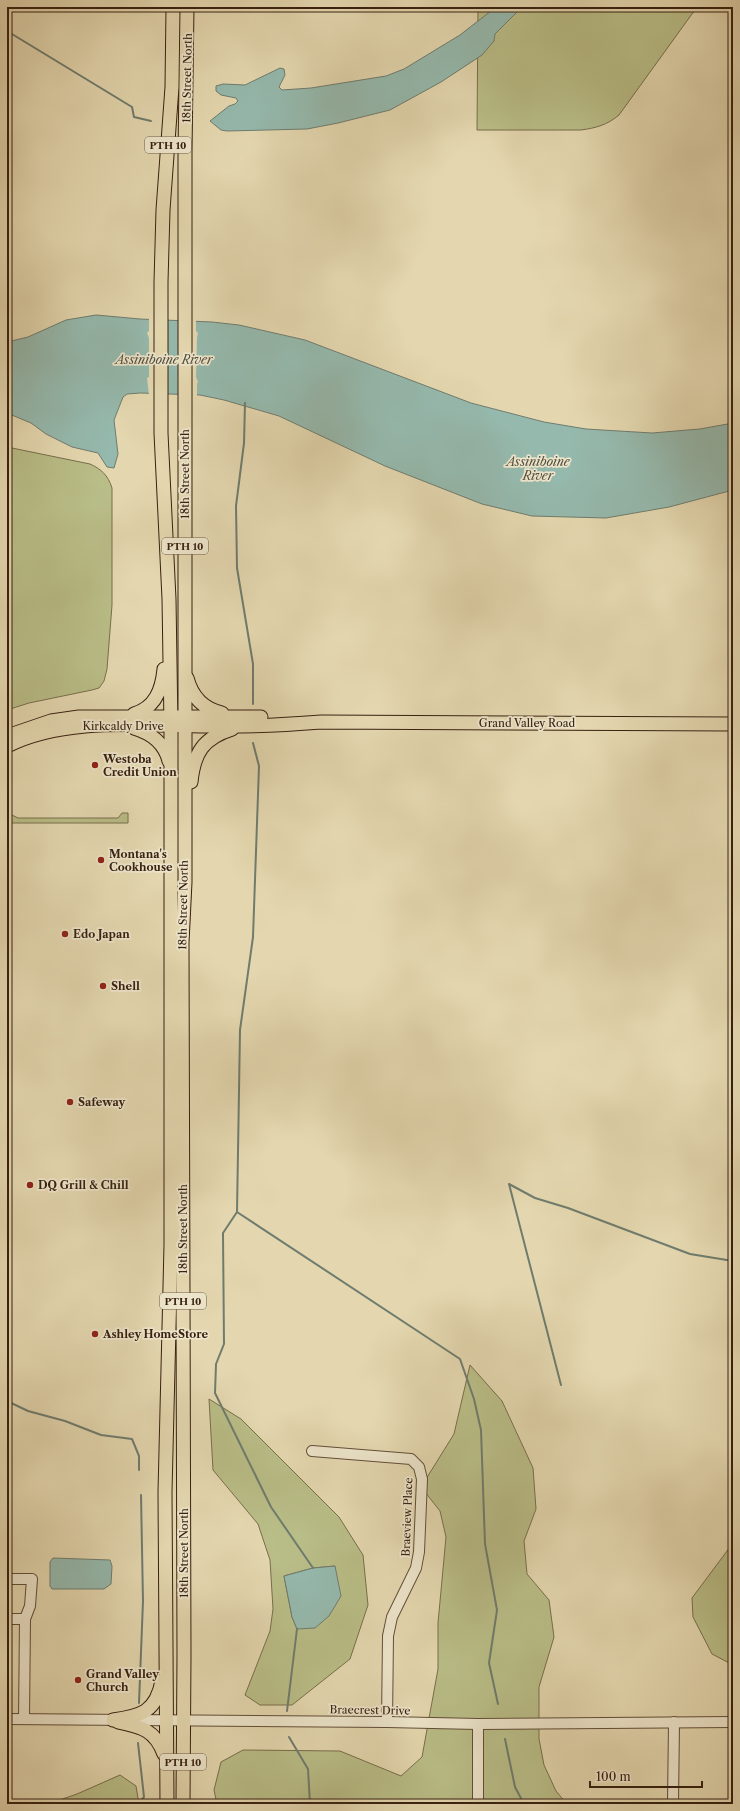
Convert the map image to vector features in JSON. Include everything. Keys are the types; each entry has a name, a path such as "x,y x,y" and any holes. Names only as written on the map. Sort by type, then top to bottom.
{"main road":[{"name":"18th Street North","path":"167,1804 165,1492 171,1245 171,721 170,610 161,433 161,282 163,203 172,87 172,7"},
{"name":"18th Street North","path":"183,1804 182,943 185,882 184,659 187,7"},
{"path":"114,721 145,709 159,694 163,678 164,641 170,610"},
{"path":"184,659 188,684 200,703 215,712 243,717"},
{"name":"Kirkcaldy Drive","path":"7,736 34,726 57,720 79,717 114,721 171,721"},
{"name":"Grand Valley Road","path":"184,721 243,717 321,722"},
{"path":"114,721 150,734 167,754 171,778"},
{"name":"Kirkcaldy Drive","path":"7,746 24,739 67,728 114,721"},
{"name":"Grand Valley Road","path":"171,721 263,725 321,722 733,724"},
{"path":"185,882 190,843 191,780 196,757 200,748 216,735 231,730 263,725"},
{"path":"113,1720 131,1717 150,1709 160,1689 166,1658"},
{"path":"113,1720 134,1725 153,1734 158,1741 166,1762"}],"street":[{"name":"Braeview Place","path":"312,1451 412,1459 419,1467 422,1479 419,1552 416,1568 392,1617 388,1636 387,1722"},
{"path":"165,1492 183,1492"},
{"path":"7,1579 32,1579 30,1606 25,1619 24,1719"},
{"path":"7,1619 25,1619"},
{"path":"166,1658 184,1655"},
{"name":"Braecrest Drive","path":"7,1719 478,1724 733,1722"},
{"path":"673,1804 674,1722"},
{"path":"478,1724 478,1804"}],"green space":[{"path":"478,7 697,7 619,115 606,124 581,130 477,130"},
{"path":"7,447 90,464 101,470 106,476 112,488 112,605 107,669 104,681 99,688 29,703 7,710"},
{"path":"7,808 12,815 18,818 118,818 122,813 128,813 128,823 11,823 11,828 7,828"},
{"path":"470,1365 502,1401 533,1468 536,1509 524,1541 527,1574 549,1600 554,1637 539,1687 539,1739 544,1765 556,1791 567,1804 217,1804 214,1790 221,1762 243,1750 340,1751 401,1776 422,1757 438,1669 438,1623 446,1537 440,1511 421,1487 454,1434"},
{"path":"209,1399 241,1419 339,1517 363,1555 368,1605 350,1659 292,1705 260,1705 245,1695 270,1631 273,1609 270,1560 258,1524 213,1470","holes":["335,1566 297,1629 292,1617 284,1576 313,1568"]},
{"path":"733,1543 733,1665 712,1654 693,1617 692,1598"},
{"path":"120,1775 136,1786 139,1804 48,1804 77,1794"}],"water":[{"path":"496,7 522,7 495,34 494,41 482,55 441,82 390,110 307,129 227,131 221,130 210,121 238,101 236,98 221,95 216,91 216,86 223,84 245,85 280,68 284,69 285,75 279,87 282,90 311,88 386,76 404,69 460,35"},
{"name":"Assiniboine River","path":"96,315 239,325 305,340 471,403 544,422 586,429 652,433 700,429 733,423 733,490 669,507 606,518 532,516 482,504 385,466 279,416 224,400 200,395 140,393 127,394 123,397 114,420 118,454 114,468 107,467 98,453 72,447 46,434 31,423 7,413 7,342 28,337 66,320"},
{"path":"53,1558 110,1560 112,1566 111,1584 104,1589 52,1589 50,1586 50,1562"},
{"path":"335,1566 341,1596 329,1616 315,1628 297,1629 292,1617 284,1576 313,1568"}],"pier":[{"path":"149,317 168,318 168,396 149,395 147,378 149,377 149,338 147,333 149,331"},
{"path":"178,319 196,319 196,331 198,333 196,377 198,382 197,397 178,396"}],"waterway":[{"path":"7,31 132,107 134,117 151,121"},
{"path":"245,403 244,443 236,506 237,568 253,664 253,704"},
{"path":"253,743 259,766 253,937 240,1030 237,1212 223,1233 224,1344 216,1364 215,1393 271,1507 313,1568"},
{"path":"561,1385 509,1184 535,1198 568,1208 690,1254 733,1261"},
{"path":"237,1212 460,1359 474,1399 481,1430 485,1544 497,1610 489,1663 498,1704"},
{"path":"7,1401 28,1411 65,1421 101,1435 132,1439 139,1456 139,1470"},
{"path":"139,1703 143,1601 141,1495"},
{"path":"287,1711 297,1629"},
{"path":"289,1737 308,1769 310,1804"},
{"path":"505,1739 515,1787 524,1804"},
{"path":"138,1743 144,1797 138,1804"}],"place":[{"name":"Westoba Credit Union","path":"95,765"},
{"name":"Montana's Cookhouse","path":"101,860"},
{"name":"Edo Japan","path":"65,934"},
{"name":"Shell","path":"103,986"},
{"name":"Safeway","path":"70,1102"},
{"name":"DQ Grill & Chill","path":"30,1185"},
{"name":"Ashley HomeStore","path":"95,1334"},
{"name":"Grand Valley Church","path":"78,1680"}]}
